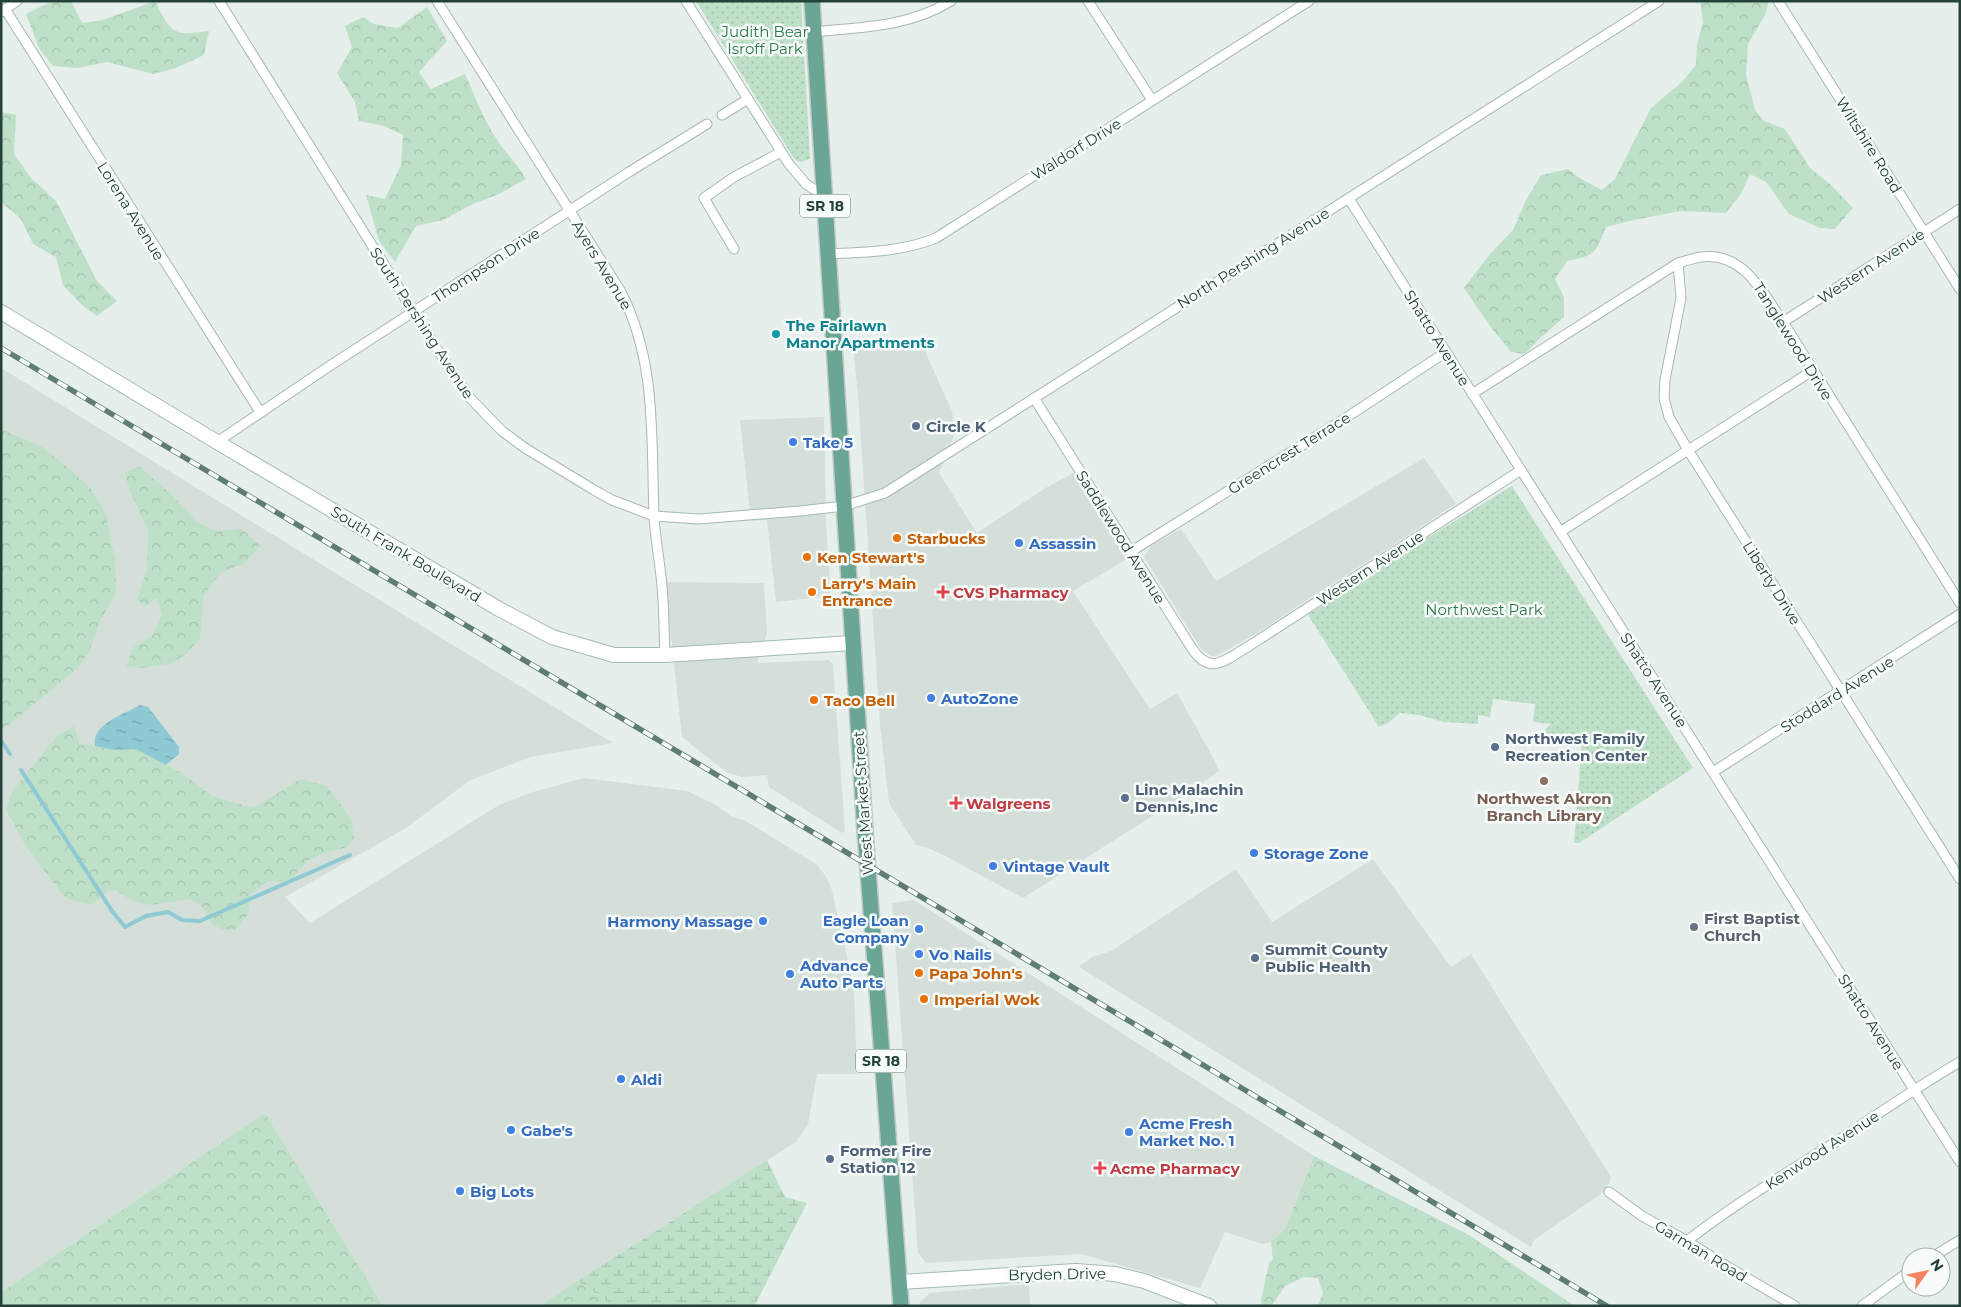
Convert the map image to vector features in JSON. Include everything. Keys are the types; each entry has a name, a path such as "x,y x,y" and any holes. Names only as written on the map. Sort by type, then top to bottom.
{"main road":[{"name":"West Market Street","path":"812,1 852,642 881,1059 901,1306"}],"street":[{"path":"3,10 18,1"},
{"name":"South Pershing Avenue","path":"218,1 470,398 502,431 525,448 594,490 612,500 654,516 699,520 844,506"},
{"name":"Ayers Avenue","path":"437,1 621,292 636,324 647,371 654,473 654,516 662,586 665,655"},
{"path":"686,1 781,152 806,184 824,196"},
{"path":"814,32 906,21 924,16 951,1"},
{"path":"1088,1 1152,100"},
{"name":"Waldorf Drive","path":"828,254 888,250 919,245 936,238 1309,1"},
{"name":"North Pershing Avenue","path":"844,506 885,493 1659,1"},
{"name":"Wiltshire Road","path":"1778,1 1960,289"},
{"name":"Lorena Avenue","path":"3,10 260,412"},
{"path":"722,115 748,99"},
{"name":"Thompson Drive","path":"217,442 569,211 707,124"},
{"path":"734,249 704,198 734,177 781,152"},
{"name":"Shatto Avenue","path":"1349,199 1960,1162"},
{"name":"Western Avenue","path":"1783,322 1960,209"},
{"name":"Tanglewood Drive","path":"1472,394 1678,263 1701,256 1722,258 1734,262 1753,278 1783,322 1812,371 1960,603"},
{"name":"Liberty Drive","path":"1678,263 1681,298 1665,380 1664,398 1669,417 1688,450 1960,879"},
{"name":"South Frank Boulevard","path":"1,312 499,609 552,637 614,656 665,655 852,642"},
{"name":"Greencrest Terrace","path":"1130,552 1341,421 1446,352"},
{"path":"1560,532 1812,371"},
{"name":"Saddlewood Avenue","path":"1034,398 1195,653 1200,660 1207,664 1217,664"},
{"name":"Western Avenue","path":"1217,664 1308,609 1520,470"},
{"name":"Stoddard Avenue","path":"1713,772 1960,614"},
{"name":"Kenwood Avenue","path":"1687,1240 1718,1217 1854,1130 1914,1089 1960,1062"},
{"name":"Garman Road","path":"1609,1192 1642,1216 1687,1240 1728,1268 1794,1306"},
{"path":"1948,1247 1960,1240"},
{"name":"Bryden Drive","path":"900,1282 1076,1271 1105,1273 1144,1281 1209,1306"},
{"path":"1862,1306 1901,1277"}],"shaded area":[{"path":"923,339 927,356 952,411 955,433 939,473 977,533 1044,489 1075,472 1127,559 1073,591 1150,709 1177,693 1219,771 1187,794 1023,898 945,856 926,847 916,845 889,803 880,725 853,346"},
{"path":"1,368 613,743 530,757 469,781 406,828 285,897 310,923 499,805 533,792 584,778 687,791 716,805 732,817 744,820 816,864 825,875 831,887 854,988 857,1074 817,1074 808,1124 796,1142 540,1306 383,1306 265,1113 1,1292"},
{"path":"824,417 826,524 831,596 776,602 767,520 751,521 740,420"},
{"path":"1424,458 1456,504 1257,633 1216,656 1211,656 1201,649 1144,557 1151,546 1181,529 1216,581"},
{"path":"665,582 764,583 767,634 757,663 829,660 833,664 845,831 842,833 769,787 767,775 742,777 726,772 682,737"},
{"path":"1373,859 1451,967 1471,954 1611,1177 1610,1182 1601,1194 1534,1240 1531,1247 1079,967 1092,957 1111,951 1236,869 1272,922"},
{"path":"914,900 1314,1156 1285,1229 1271,1242 1262,1244 1225,1232 1200,1288 1081,1254 926,1263 918,1253 892,903"},
{"path":"1029,1284 1030,1306 920,1306 920,1302 930,1293"}],"green space":[{"path":"71,1 82,23 103,20 155,1 165,20 174,30 187,33 209,31 204,55 176,68 153,74 107,62 78,68 53,66 39,48 26,14 46,4"},
{"name":"Judith Bear Isroff Park","path":"696,1 801,1 810,159 801,162 795,160"},
{"path":"1700,1 1769,1 1765,15 1748,44 1746,75 1755,110 1764,121 1785,129 1810,168 1831,185 1853,208 1835,229 1820,228 1789,214 1766,182 1750,174 1741,194 1726,213 1681,211 1606,227 1593,252 1584,257 1567,261 1555,279 1564,297 1564,317 1525,354 1511,352 1490,326 1464,288 1490,254 1513,230 1526,200 1541,175 1568,169 1581,179 1602,190 1615,179 1651,108 1682,82 1696,65 1697,45 1703,22"},
{"path":"427,7 447,41 419,72 431,89 465,74 491,131 526,179 443,220 416,226 395,262 379,241 366,195 385,199 401,165 403,135 384,126 359,121 355,102 337,73 352,47 345,26 363,17 374,24 398,28"},
{"path":"1,112 16,115 14,154 31,178 56,201 97,281 117,301 97,316 82,305 63,285 56,257 33,244 21,219 1,202"},
{"path":"1,429 42,447 90,488 106,514 115,560 116,593 100,621 89,652 77,669 1,731"},
{"path":"139,466 171,494 198,523 217,531 242,529 260,546 243,564 221,572 204,595 200,638 185,655 170,664 141,668 126,666 134,647 152,636 162,614 156,598 146,606 137,600 147,570 148,530 130,491 125,473"},
{"name":"Northwest Park","path":"1512,486 1693,768 1579,843 1574,843 1582,742 1537,738 1551,724 1533,722 1535,704 1493,699 1490,717 1478,715 1478,724 1444,722 1419,715 1400,713 1388,723 1379,727 1308,615 1396,557"},
{"path":"74,726 79,743 114,750 136,749 182,773 212,796 253,808 301,779 327,786 351,819 354,837 347,847 321,854 307,861 290,881 266,882 250,895 248,915 234,930 221,929 212,924 202,906 190,899 151,905 134,902 116,890 108,891 93,905 70,900 62,894 25,845 6,809 13,790 57,736"},
{"path":"265,1113 383,1306 1,1306 1,1292"},
{"path":"1314,1156 1469,1235 1575,1306 1317,1306 1323,1294 1318,1278 1304,1277 1285,1286 1273,1304 1262,1306 1261,1300 1269,1263 1273,1259 1271,1242 1285,1229"},
{"path":"767,1160 785,1197 807,1203 755,1305 614,1306 578,1281"},
{"path":"578,1281 614,1306 540,1306"}],"water":[{"path":"140,705 148,707 179,747 179,754 166,765 136,749 114,750 95,746 95,738 104,726 118,716"}],"waterway":[{"path":"2,742 10,754"},
{"path":"21,770 112,911 125,927 146,916 168,912 182,920 200,921 350,855"}],"railway":[{"path":"1,348 1607,1306"}],"place":[{"name":"The Fairlawn Manor Apartments","path":"776,334"},
{"name":"Circle K","path":"916,426"},
{"name":"Take 5","path":"793,442"},
{"name":"Starbucks","path":"897,538"},
{"name":"Assassin","path":"1019,543"},
{"name":"Ken Stewart's","path":"807,557"},
{"name":"Larry's Main Entrance","path":"812,592"},
{"name":"CVS Pharmacy","path":"943,592"},
{"name":"AutoZone","path":"931,698"},
{"name":"Taco Bell","path":"814,700"},
{"name":"Northwest Family Recreation Center","path":"1495,747"},
{"name":"Northwest Akron Branch Library","path":"1544,781"},
{"name":"Linc Malachin Dennis,Inc","path":"1125,798"},
{"name":"Walgreens","path":"956,803"},
{"name":"Storage Zone","path":"1254,853"},
{"name":"Vintage Vault","path":"993,866"},
{"name":"Harmony Massage","path":"763,921"},
{"name":"First Baptist Church","path":"1694,927"},
{"name":"Eagle Loan Company","path":"919,929"},
{"name":"Vo Nails","path":"919,954"},
{"name":"Summit County Public Health","path":"1255,958"},
{"name":"Papa John's","path":"919,973"},
{"name":"Advance Auto Parts","path":"790,974"},
{"name":"Imperial Wok","path":"924,999"},
{"name":"Aldi","path":"621,1079"},
{"name":"Gabe's","path":"511,1130"},
{"name":"Acme Fresh Market No. 1","path":"1129,1132"},
{"name":"Former Fire Station 12","path":"830,1159"},
{"name":"Acme Pharmacy","path":"1100,1168"},
{"name":"Big Lots","path":"460,1191"}]}
